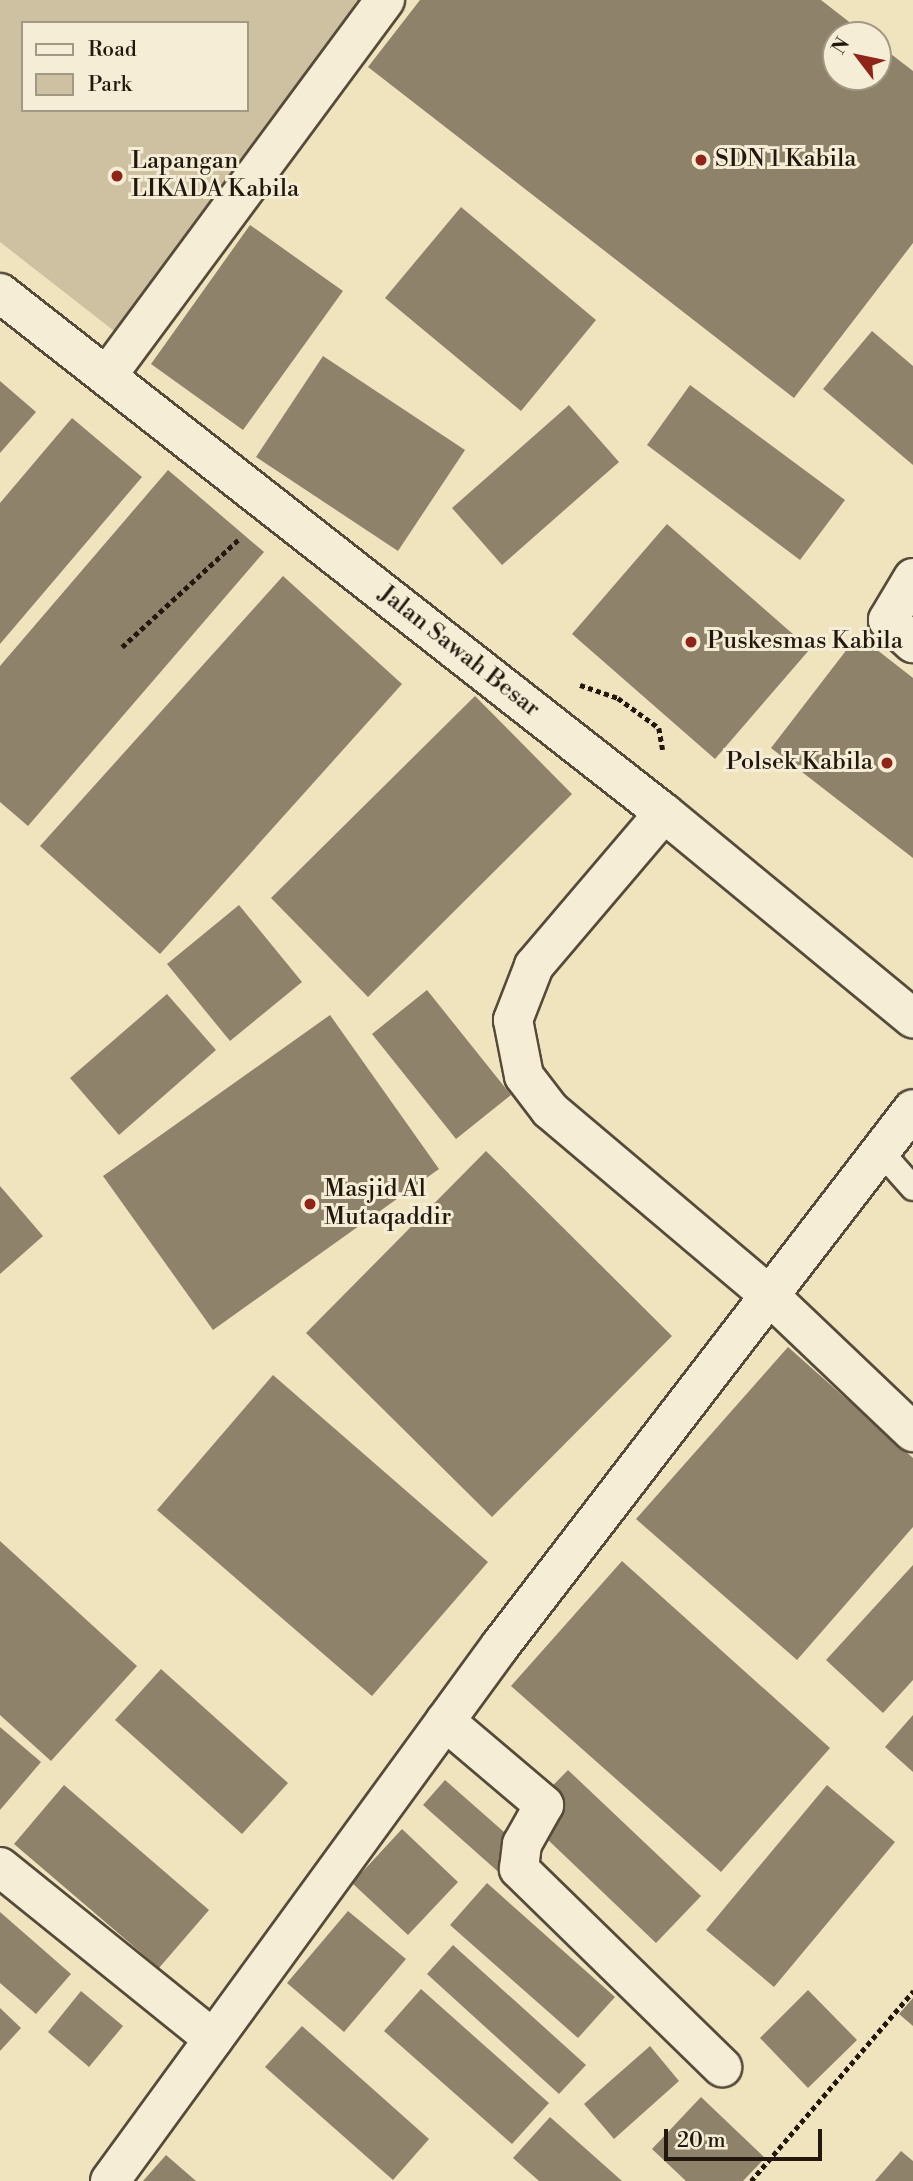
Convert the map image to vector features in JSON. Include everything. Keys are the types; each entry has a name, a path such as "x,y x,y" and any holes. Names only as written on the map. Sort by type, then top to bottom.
{"main road":[{"path":"109,373 385,0"},
{"name":"Jalan Sawah Besar","path":"0,293 109,373 274,507 663,813 913,1018"},
{"path":"913,578 888,620 913,643"},
{"path":"663,813 534,966 513,1020 514,1050 524,1076 550,1110 771,1297 913,1432"},
{"path":"110,2181 445,1721 913,1109"},
{"path":"445,1721 544,1805 522,1844 519,1869 722,2067"},
{"path":"0,1867 214,2039"}],"lane":[{"path":"881,1152 913,1188"}],"path":[{"path":"122,647 274,507"},
{"path":"751,2181 913,1991"}],"green space":[{"name":"Lapangan LIKADA Kabila","path":"0,0 363,0 118,334 0,242"}],"building":[{"name":"SDN 1 Kabila","path":"420,0 821,0 848,21 822,21 822,91 892,91 892,55 913,71 913,243 794,398 368,67"},
{"path":"461,207 596,320 521,411 385,298"},
{"path":"250,225 343,291 243,430 151,364"},
{"path":"872,331 913,366 913,465 823,389"},
{"path":"323,356 465,450 398,551 256,457"},
{"path":"0,381 36,412 0,453"},
{"path":"690,385 845,500 800,560 647,445"},
{"path":"569,405 619,462 502,565 452,508"},
{"path":"72,418 142,477 0,644 0,503"},
{"path":"168,470 264,552 28,826 0,802 0,666"},
{"name":"Puskesmas Kabila","path":"667,524 810,649 715,759 572,634"},
{"path":"283,576 402,684 160,954 40,846"},
{"path":"858,635 913,678 913,858 771,748"},
{"path":"475,696 572,794 368,997 271,898"},
{"path":"239,905 302,982 230,1041 167,964"},
{"path":"427,990 511,1095 456,1139 372,1034"},
{"path":"167,994 216,1050 119,1135 70,1078"},
{"path":"330,1015 439,1169 213,1330 103,1176"},
{"path":"486,1151 672,1336 492,1517 306,1333"},
{"path":"0,1186 43,1236 0,1274"},
{"path":"788,1347 913,1458 913,1527 797,1660 636,1519"},
{"path":"273,1375 488,1562 372,1696 157,1510"},
{"path":"0,1541 137,1666 51,1761 0,1715"},
{"path":"622,1561 830,1748 721,1872 511,1686"},
{"path":"913,1565 913,1680 883,1713 826,1660"},
{"path":"161,1669 288,1783 242,1834 115,1720"},
{"path":"913,1715 913,1772 885,1747"},
{"path":"0,1727 41,1762 0,1810"},
{"path":"568,1770 701,1896 656,1943 523,1816"},
{"path":"445,1780 588,1906 565,1931 423,1805"},
{"path":"64,1785 209,1910 159,1968 14,1844"},
{"path":"827,1785 895,1842 774,1987 706,1930"},
{"path":"402,1829 458,1882 408,1935 352,1883"},
{"path":"487,1883 615,1997 578,2038 450,1925"},
{"path":"348,1911 406,1959 344,2032 287,1983"},
{"path":"0,1912 71,1974 36,2014 0,1983"},
{"path":"453,1945 586,2065 559,2094 427,1974"},
{"path":"421,1989 549,2103 512,2144 384,2031"},
{"path":"808,1990 857,2040 808,2088 760,2038"},
{"path":"81,1991 123,2026 89,2067 48,2032"},
{"path":"913,1998 913,2026 899,2014"},
{"path":"0,2008 21,2028 0,2051"},
{"path":"302,2026 429,2139 393,2180 265,2067"},
{"path":"650,2046 679,2081 614,2139 584,2104"},
{"path":"701,2097 765,2158 743,2181 686,2181 652,2149"},
{"path":"550,2117 622,2181 539,2181 513,2158"},
{"path":"901,2151 913,2161 913,2181 875,2181"},
{"path":"166,2155 196,2181 143,2181"}],"place":[{"name":"SDN 1 Kabila","path":"701,160"},
{"name":"Lapangan LIKADA Kabila","path":"117,176"},
{"name":"Puskesmas Kabila","path":"691,642"},
{"name":"Polsek Kabila","path":"887,763"},
{"name":"Masjid Al Mutaqaddir","path":"310,1204"}]}
